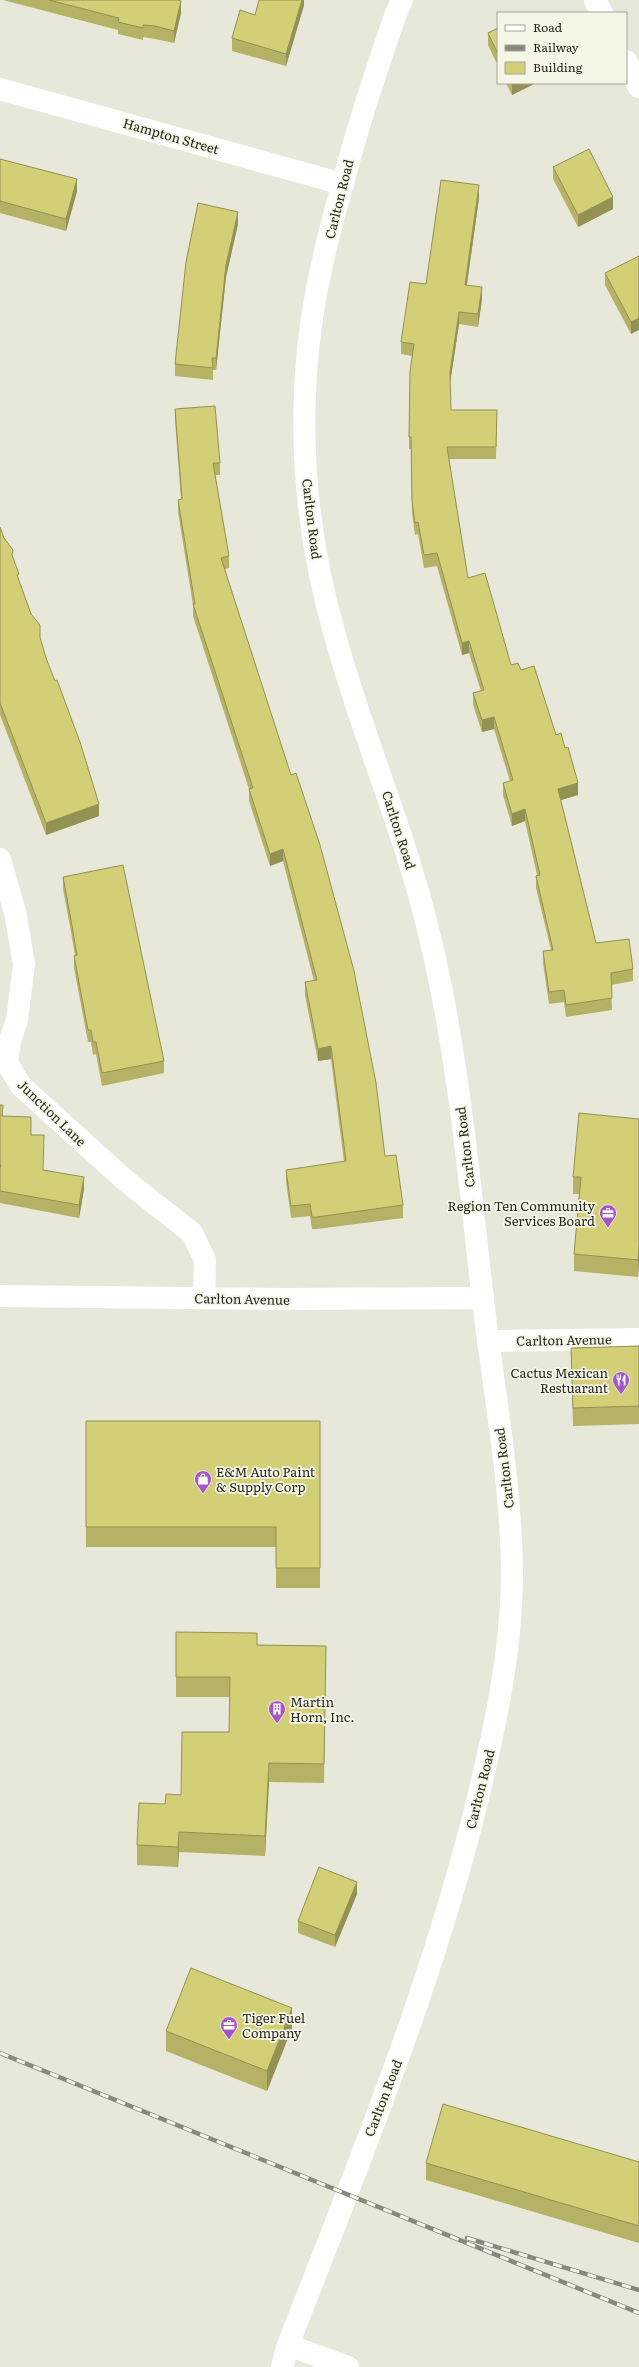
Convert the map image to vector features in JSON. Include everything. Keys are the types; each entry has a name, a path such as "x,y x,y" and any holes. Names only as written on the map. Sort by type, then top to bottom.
{"main road":[{"name":"Carlton Road","path":"282,2367 288,2345 423,1991 461,1867 492,1741 506,1656 512,1581 509,1505 446,1016 428,928 405,846 336,642 317,563 306,483 304,408 308,349 317,290 343,184 361,119 402,0"},
{"path":"595,0 601,12"},
{"path":"627,63 639,87"},
{"name":"Hampton Street","path":"0,89 343,184"},
{"name":"Junction Lane","path":"0,859 15,912 24,964 17,1020 10,1040 7,1063 21,1086 126,1181 192,1233 205,1260 204,1298"},
{"name":"Carlton Avenue","path":"0,1296 483,1298"},
{"name":"Carlton Avenue","path":"488,1341 639,1339"},
{"path":"288,2345 348,2367"}],"building":[{"path":"49,0 181,1 174,31 155,26 143,25 143,28 118,22 119,18"},
{"path":"259,0 302,0 286,54 232,38 240,10 255,15"},
{"path":"497,28 497,52 488,33"},
{"path":"589,149 613,197 578,215 553,167"},
{"path":"0,159 77,179 66,219 0,201"},
{"path":"441,180 479,185 465,285 482,287 478,314 459,312 450,372 451,410 497,410 496,447 447,447 468,578 485,573 511,665 518,663 521,670 534,666 556,735 561,733 565,748 568,747 578,783 558,789 596,943 629,939 633,969 611,973 612,998 566,1005 564,990 549,992 543,951 553,950 536,876 540,875 525,809 512,814 503,783 513,780 494,717 482,720 473,693 484,690 469,641 462,643 437,553 424,555 418,522 415,523 412,501 411,437 409,437 410,371 414,344 401,342 410,282 426,284"},
{"path":"198,203 238,212 226,265 216,358 212,358 213,368 175,364 186,262"},
{"path":"639,256 639,318 631,322 605,273"},
{"path":"215,406 220,463 213,463 229,556 221,558 291,775 296,773 320,845 354,971 376,1083 385,1156 396,1155 403,1205 317,1217 312,1217 310,1204 291,1206 286,1170 346,1161 331,1046 318,1049 305,982 317,980 283,849 270,854 249,789 253,788 193,604 195,604 178,500 182,499 175,409"},
{"path":"0,527 4,538 13,550 12,555 19,574 17,575 31,614 40,625 40,637 46,658 55,681 57,680 80,742 99,804 46,823 0,703"},
{"path":"123,865 164,1061 102,1073 96,1042 93,1042 91,1030 88,1030 74,956 77,955 63,877"},
{"path":"0,1105 3,1105 2,1116 31,1117 31,1135 44,1135 43,1170 84,1177 79,1205 0,1191"},
{"name":"Region Ten Community Services Board","path":"579,1113 639,1119 638,1260 574,1254 581,1177 573,1177"},
{"path":"639,1346 639,1406 573,1408 571,1348"},
{"name":"E&M Auto Paint & Supply Corp","path":"86,1421 320,1421 320,1568 276,1568 276,1527 86,1527"},
{"name":"Martin Horn, Inc.","path":"176,1632 257,1633 257,1645 326,1646 324,1764 269,1763 265,1836 179,1832 178,1847 137,1845 139,1803 165,1804 166,1794 181,1795 182,1732 229,1732 230,1677 176,1677"},
{"path":"319,1867 357,1882 335,1935 298,1921"},
{"name":"Tiger Fuel Company","path":"191,1968 292,2008 267,2071 166,2031"},
{"path":"443,2104 639,2162 639,2226 426,2163"}],"railway":[{"path":"0,2053 639,2313"},
{"path":"467,2238 639,2290"}],"place":[{"name":"Region Ten Community Services Board","path":"608,1228"},
{"name":"Cactus Mexican Restuarant","path":"621,1395"},
{"name":"E&M Auto Paint & Supply Corp","path":"203,1494"},
{"name":"Martin Horn, Inc.","path":"277,1724"},
{"name":"Tiger Fuel Company","path":"229,2040"}]}
